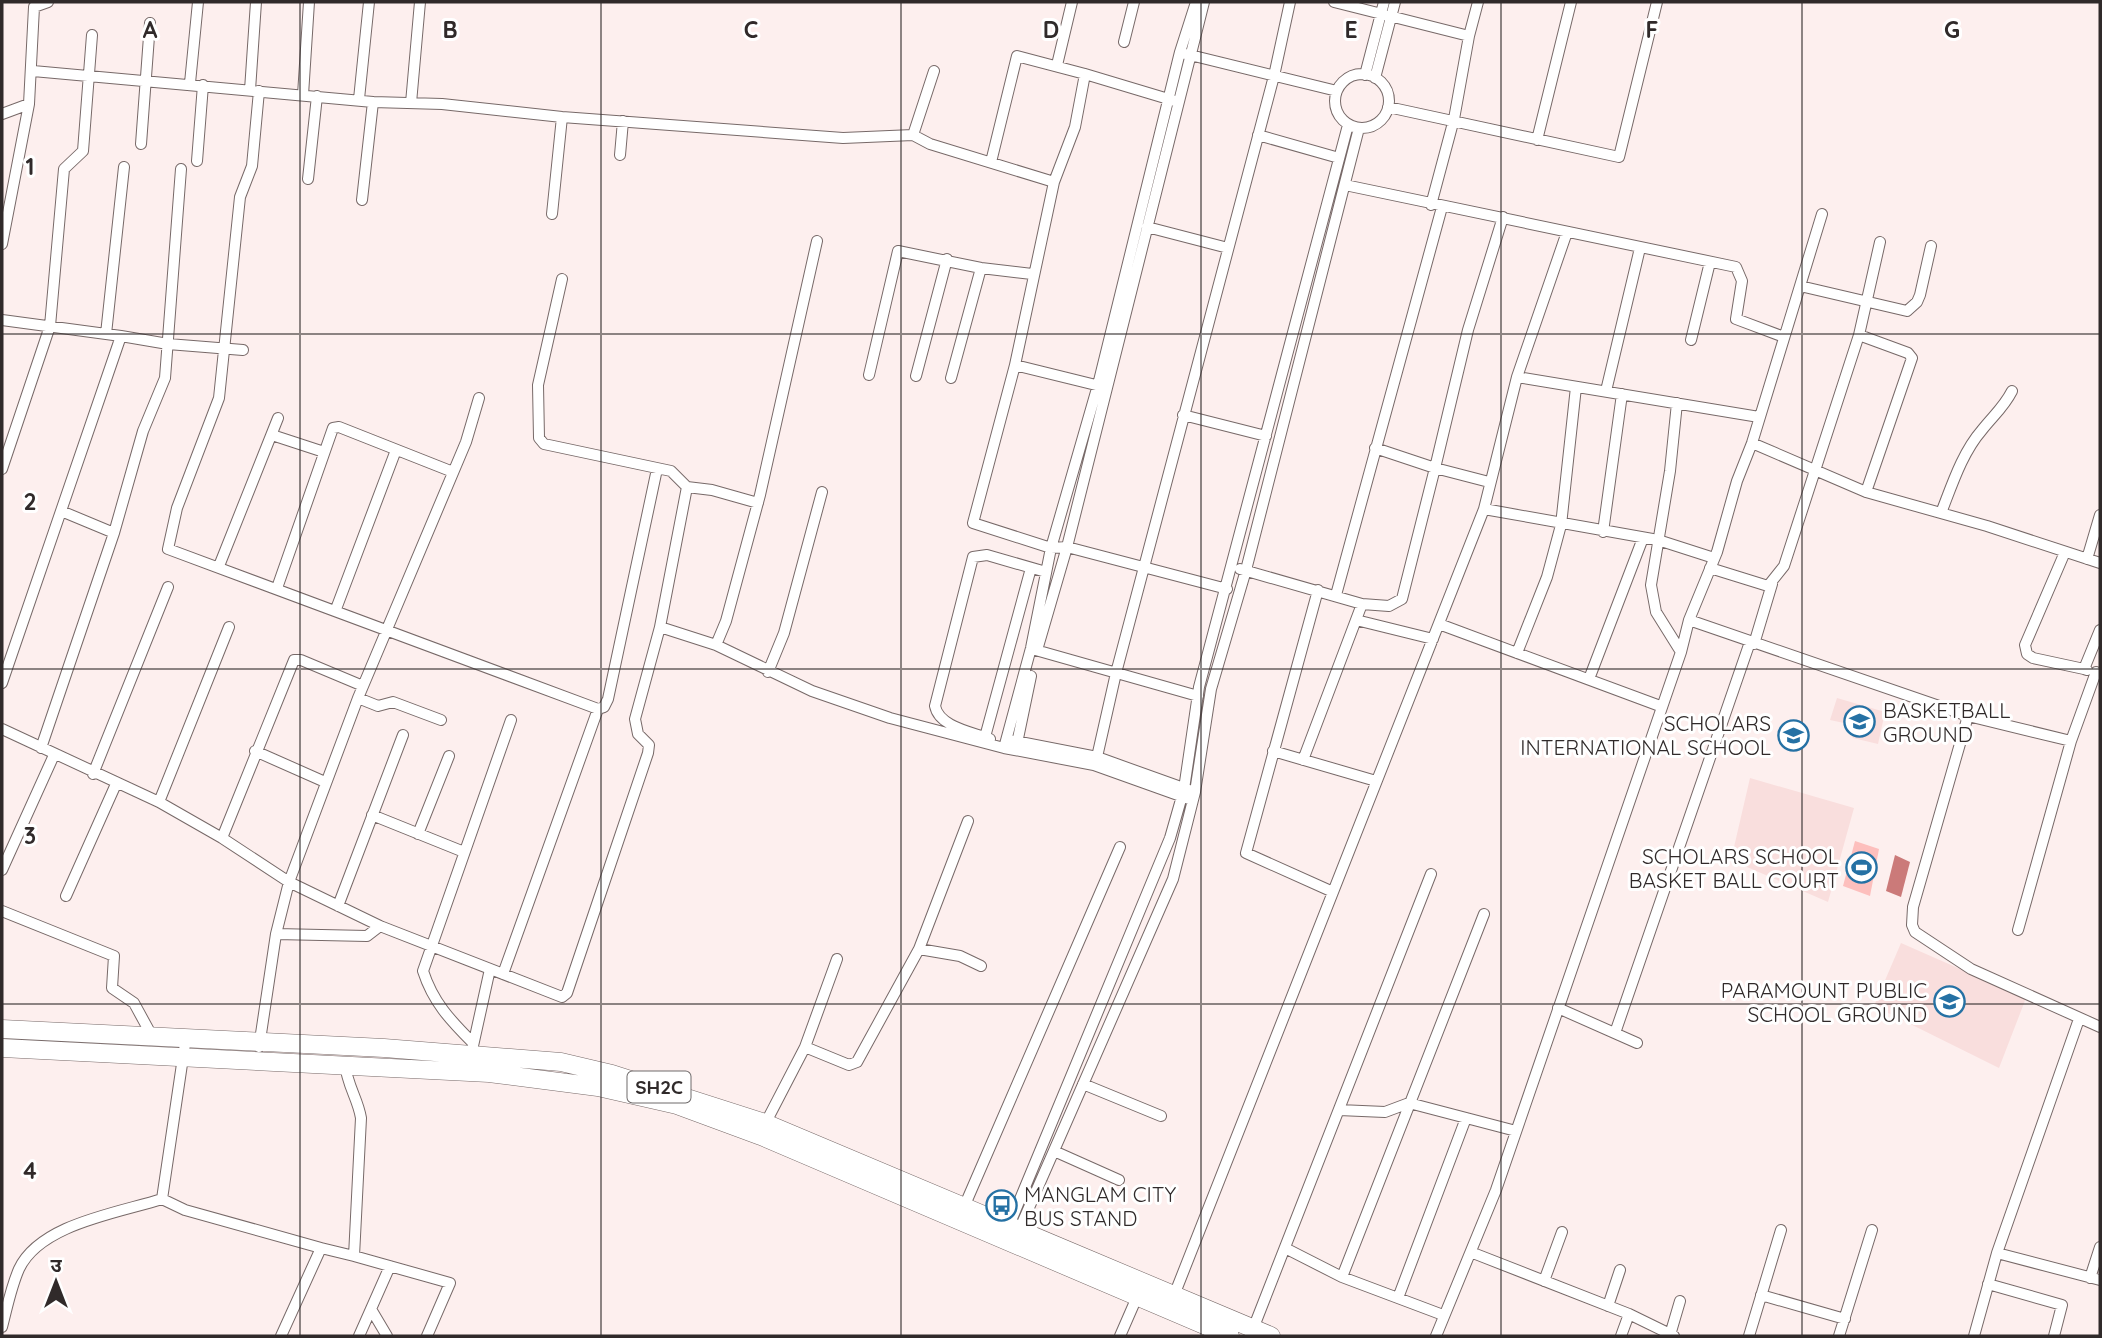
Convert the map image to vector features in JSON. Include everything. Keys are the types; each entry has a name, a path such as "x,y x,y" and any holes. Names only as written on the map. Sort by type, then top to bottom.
{"main road":[{"name":"SH2C","path":"2,1029 259,1043 473,1049 561,1062 691,1097 1171,1303 1271,1336"},
{"name":"SH2C","path":"2,1048 489,1073 598,1087 763,1129 964,1207 1011,1235 1137,1297 1171,1303 1230,1336"}],"street":[{"path":"2,244 29,104 33,71 34,4 47,2"},
{"path":"190,83 198,2"},
{"path":"256,2 252,166 240,197 219,398 168,540 169,549 336,609 598,709 604,707 608,699 657,469"},
{"path":"303,95 309,2"},
{"path":"359,99 369,2"},
{"path":"411,103 420,2"},
{"path":"1057,65 1072,2"},
{"path":"1124,42 1134,2"},
{"path":"1010,744 1034,649 1067,547 1102,386 1196,2"},
{"path":"1185,53 1204,2"},
{"path":"1097,757 1183,415 1274,76 1290,2"},
{"path":"1334,2 1386,10 1469,36"},
{"path":"1370,77 1386,10 1395,2"},
{"path":"1336,595 1436,206 1478,2"},
{"path":"1537,140 1570,2"},
{"path":"1388,107 1454,119 1619,157 1657,2"},
{"path":"141,144 150,23"},
{"path":"2,469 50,326 64,169 83,151 92,35"},
{"path":"1185,53 1337,91"},
{"path":"991,162 1017,56 1057,65 1174,100"},
{"path":"33,71 190,83 373,102 844,138 913,135 930,144 1054,182"},
{"path":"913,135 934,71"},
{"path":"1085,74 1074,127 1054,182 1032,274 1015,365 973,523 1051,548 1067,547 1227,589"},
{"path":"1370,77 1386,90 1388,107 1378,123 1354,126 1336,110 1337,91 1349,78 1370,77"},
{"path":"197,161 203,85"},
{"path":"308,179 317,96"},
{"path":"1034,649 1051,548 1102,386 1147,227 1174,100"},
{"path":"362,200 373,102"},
{"path":"2,114 29,104"},
{"path":"552,214 562,117"},
{"path":"620,155 622,121"},
{"path":"1011,1235 1188,795 1198,696 1339,158 1354,126"},
{"path":"1011,1235 1054,1151 1173,879 1211,689 1246,570 1345,184 1354,126"},
{"path":"1258,135 1339,158"},
{"path":"106,334 124,167"},
{"path":"41,748 114,533 143,431 165,378 181,169"},
{"path":"1345,184 1436,206 1503,217 1737,267 1742,275 1735,319 1784,337"},
{"path":"1436,1336 1443,1315 1473,1253 1660,706 1681,652 1689,620 1712,563 1822,214"},
{"path":"1231,567 1362,604 1389,606 1402,600 1468,330 1503,217"},
{"path":"1147,227 1228,248"},
{"path":"1171,1303 1484,509 1517,377 1567,232"},
{"path":"716,645 726,621 758,503 817,241"},
{"path":"1615,1033 1772,584 1787,558 1859,335 1880,243"},
{"path":"1800,286 1897,311 1912,308 1920,295 1931,246"},
{"path":"1606,391 1640,248"},
{"path":"870,375 898,251 981,268 1032,274"},
{"path":"916,376 947,259"},
{"path":"1691,340 1710,262"},
{"path":"951,378 981,268"},
{"path":"562,279 538,385 539,438 544,444 671,471 687,487 712,490 758,503"},
{"path":"2,320 168,344 243,350"},
{"path":"1859,335 1908,353 1912,358 1866,492"},
{"path":"2,683 121,337"},
{"path":"1015,365 1102,386"},
{"path":"1517,377 1759,416"},
{"path":"1517,653 1547,577 1561,525 1576,387"},
{"path":"1941,513 1960,466 1982,430 1998,415 2012,391"},
{"path":"1602,532 1622,394"},
{"path":"256,1062 276,934 289,882 325,782 453,472 479,398"},
{"path":"1677,403 1670,471 1651,585 1656,612 1681,652"},
{"path":"1183,415 1266,436"},
{"path":"219,566 278,418"},
{"path":"276,588 329,433 339,427 453,472"},
{"path":"272,435 324,452"},
{"path":"1752,443 1866,492 2100,563"},
{"path":"1375,448 1489,482"},
{"path":"336,609 396,450"},
{"path":"2,729 93,774 159,802 222,838 289,882 380,926 557,997 566,993 648,753 649,745 638,734 635,719 660,627 687,487"},
{"path":"768,672 784,633 822,492"},
{"path":"1484,509 1561,525 1658,540 1763,586 1772,584"},
{"path":"61,510 114,533"},
{"path":"2087,559 2100,515"},
{"path":"1589,680 1643,538"},
{"path":"2018,930 2071,741 2098,673 2033,658 2027,654 2025,645 2065,552"},
{"path":"1046,572 987,555 973,557 935,706 937,715 943,721 985,737 1094,765 1188,795"},
{"path":"985,737 1031,568"},
{"path":"93,774 169,587"},
{"path":"1318,590 1246,853 1333,892"},
{"path":"1303,760 1362,604"},
{"path":"1356,620 1433,639"},
{"path":"1689,620 1968,716 2071,741"},
{"path":"1439,624 1660,706"},
{"path":"159,802 229,627"},
{"path":"660,627 716,645 768,672 890,718 1010,744 1097,757 1188,795"},
{"path":"2084,669 2100,630"},
{"path":"1034,649 1198,696"},
{"path":"222,838 294,660 301,660 363,686"},
{"path":"358,698 378,706 393,702 441,720"},
{"path":"502,975 598,709"},
{"path":"1968,716 1913,907 1912,925 1915,932 1971,969 2078,1020 2100,1027"},
{"path":"473,1049 442,1012 430,992 423,971 510,720"},
{"path":"338,905 402,735"},
{"path":"255,751 325,782"},
{"path":"1273,751 1376,781"},
{"path":"2,870 54,755"},
{"path":"418,834 449,756"},
{"path":"66,896 116,784"},
{"path":"372,815 464,852"},
{"path":"805,1047 849,1065 857,1062 919,949 968,821"},
{"path":"964,1207 1120,847"},
{"path":"1253,1329 1431,874"},
{"path":"2,911 114,956 113,988 134,1003 152,1036"},
{"path":"1342,1277 1484,914"},
{"path":"276,934 367,936 380,926"},
{"path":"919,949 960,956 981,966"},
{"path":"763,1129 805,1047 837,959"},
{"path":"473,1049 490,969"},
{"path":"1558,1008 1637,1043"},
{"path":"1974,1336 1997,1252 2078,1020"},
{"path":"162,1199 186,1037"},
{"path":"345,1065 348,1085 359,1105 361,1118 354,1256"},
{"path":"1083,1084 1161,1116"},
{"path":"1339,1110 1385,1112 1409,1103 1516,1131"},
{"path":"1398,1298 1466,1118"},
{"path":"1054,1151 1119,1180"},
{"path":"2,1327 19,1269 40,1243 58,1231 162,1199 185,1210 450,1283 427,1336"},
{"path":"1749,1336 1781,1230"},
{"path":"1839,1336 1872,1230"},
{"path":"1544,1281 1562,1232"},
{"path":"1997,1252 2095,1279 2100,1247"},
{"path":"281,1336 321,1248"},
{"path":"1285,1248 1342,1277 1443,1315"},
{"path":"1473,1253 1629,1314 1672,1336 1681,1301"},
{"path":"359,1336 390,1266"},
{"path":"1608,1306 1620,1270"},
{"path":"1988,1284 2062,1305 2054,1336"},
{"path":"1761,1294 1845,1320"},
{"path":"1120,1336 1137,1297"},
{"path":"371,1309 387,1336"},
{"path":"1621,1336 1629,1314"}],"shaded area":[{"name":"BASKETBALL GROUND","path":"1837,698 1885,712 1878,744 1853,738 1844,723 1830,720"},
{"path":"1750,778 1854,808 1828,902 1731,860"},
{"name":"SCHOLARS SCHOOL BASKET BALL COURT","path":"1855,841 1879,849 1870,896 1843,886"},
{"path":"1895,855 1910,862 1901,897 1886,891"},
{"name":"PARAMOUNT PUBLIC SCHOOL GROUND","path":"1901,943 2026,998 1999,1068 1874,1006"}],"place":[{"name":"BASKETBALL GROUND","path":"1860,722"},
{"name":"SCHOLARS INTERNATIONAL SCHOOL","path":"1794,735"},
{"name":"SCHOLARS SCHOOL BASKET BALL COURT","path":"1862,868"},
{"name":"PARAMOUNT PUBLIC SCHOOL GROUND","path":"1950,1002"},
{"name":"MANGLAM CITY BUS STAND","path":"1001,1206"}]}
